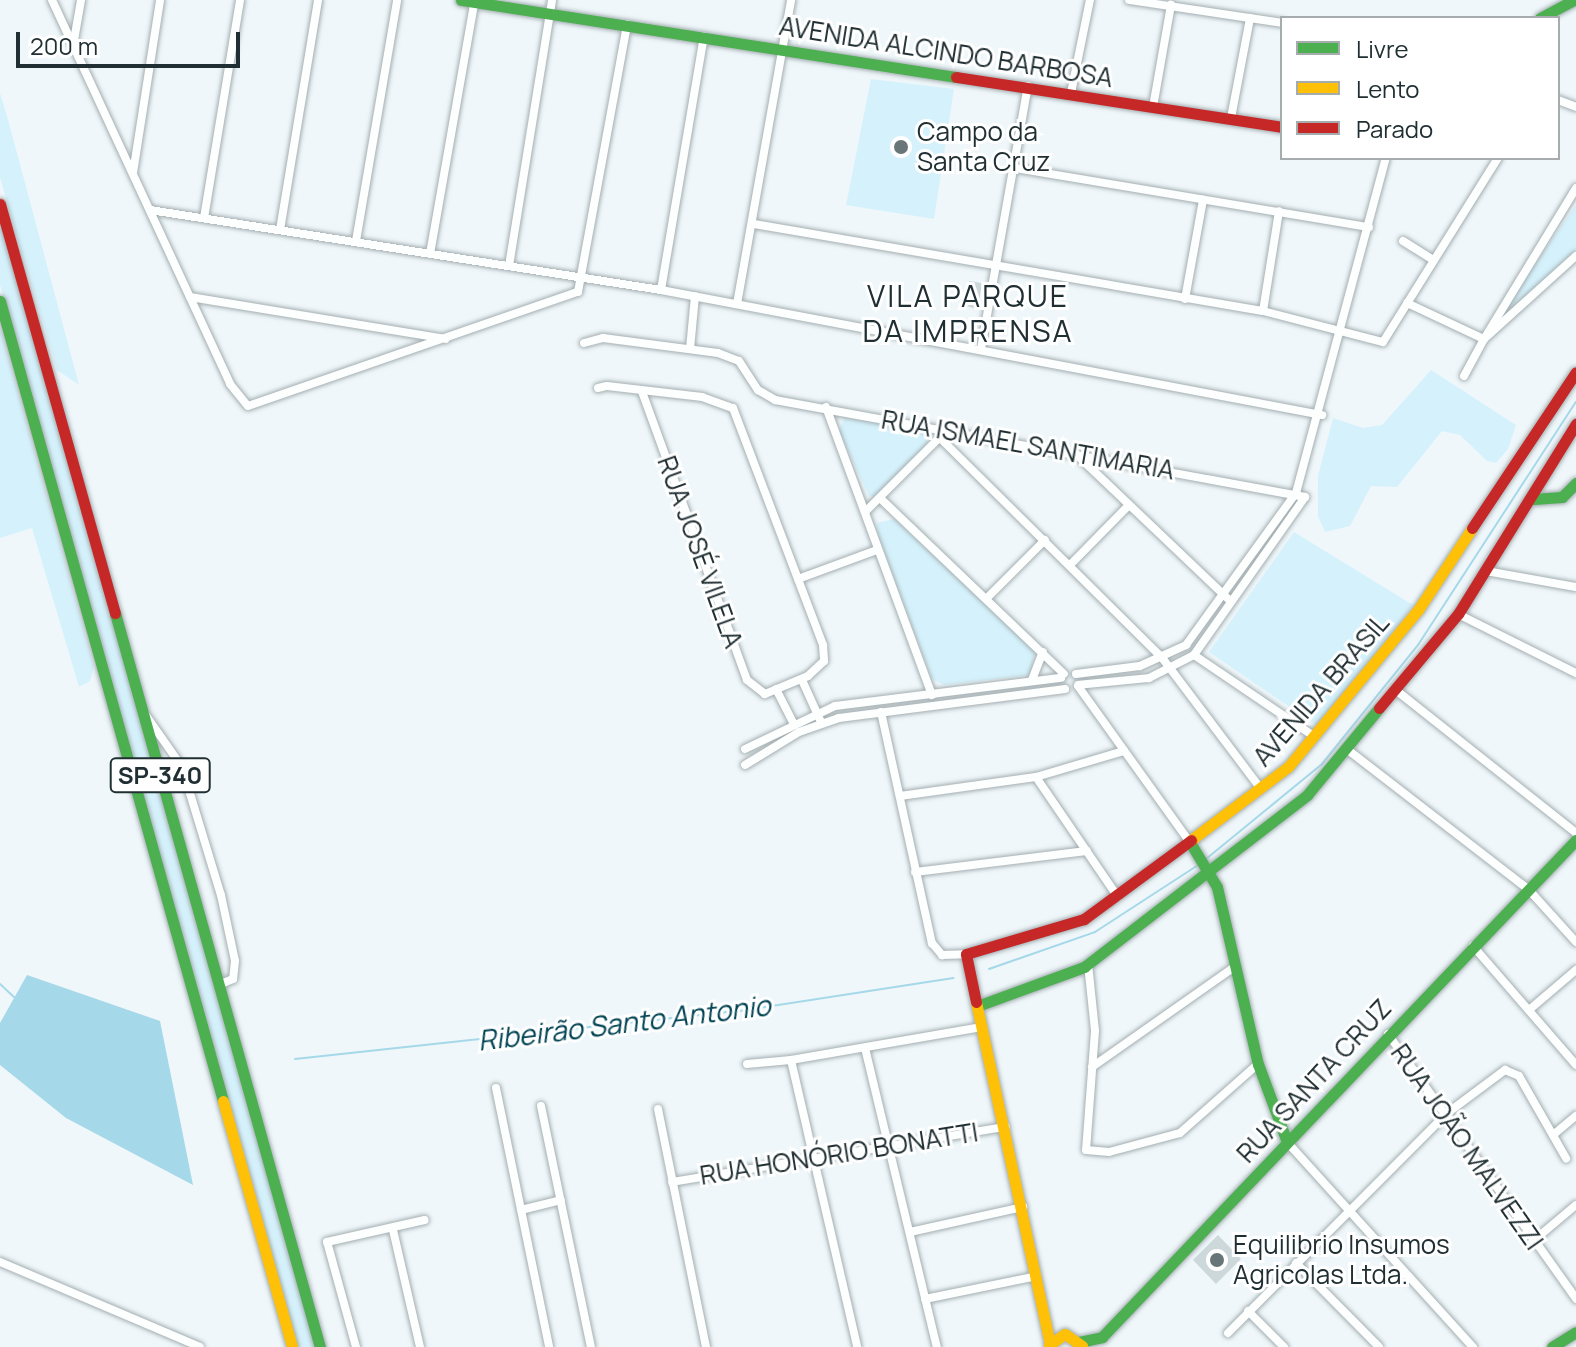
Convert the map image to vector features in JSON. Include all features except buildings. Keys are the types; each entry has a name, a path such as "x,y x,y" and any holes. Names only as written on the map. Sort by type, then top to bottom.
{"main road":[{"name":"AVENIDA ALCINDO BARBOSA","path":"461,0 1280,127"},
{"path":"1544,16 1574,0"},
{"name":"SP-340","path":"0,204 320,1347"},
{"name":"SP-340","path":"0,301 292,1347"},
{"name":"AVENIDA BRASIL","path":"966,954 1055,932 1118,897 1262,790 1316,737 1418,610 1576,372"},
{"path":"980,1005 1088,964 1209,872 1348,750 1458,614 1534,499 1576,424"},
{"path":"1534,499 1562,497 1576,483"},
{"name":"RUA SANTA CRUZ","path":"1081,1344 1102,1337 1576,840"},
{"path":"1192,845 1209,872 1237,965 1258,1064 1287,1142"},
{"path":"966,954 980,1005 1023,1207 1049,1345 1065,1334"},
{"path":"1043,1310 1065,1334 1081,1344"},
{"path":"1552,1347 1576,1332"}],"street":[{"path":"52,0 230,384 248,406 570,297 586,278 627,24"},
{"path":"73,47 81,0"},
{"path":"133,174 160,0"},
{"path":"204,218 240,0"},
{"path":"280,230 318,0"},
{"path":"356,241 397,0"},
{"path":"509,266 552,0"},
{"path":"737,304 754,224 791,0"},
{"path":"1071,93 1090,0"},
{"path":"1129,0 1280,23"},
{"path":"430,254 475,1"},
{"path":"1153,107 1171,5"},
{"path":"1231,118 1250,18"},
{"path":"661,290 704,37"},
{"path":"981,349 1028,86"},
{"path":"118,143 139,137"},
{"path":"745,749 815,711 930,691 1063,676 1163,659 1198,633 1296,493 1322,415 1340,329 1386,160"},
{"path":"754,224 996,270 1263,311 1383,342 1497,160"},
{"path":"1015,168 1369,227"},
{"path":"1464,376 1576,188"},
{"path":"1185,299 1203,200"},
{"path":"150,210 661,290 1322,415"},
{"path":"1263,311 1279,211"},
{"path":"1403,241 1433,260"},
{"path":"1484,339 1576,256"},
{"path":"584,343 603,338 690,349 695,296"},
{"path":"190,297 447,339"},
{"path":"1407,303 1484,339"},
{"name":"RUA ISMAEL SANTIMARIA","path":"690,349 735,358 761,394 943,434 1296,493"},
{"path":"598,388 718,400 736,412 825,651 822,664 802,680 776,689 799,732"},
{"name":"RUA JOSÉ VILELA","path":"642,391 744,674 761,692 776,689"},
{"path":"826,407 935,704"},
{"path":"865,512 943,434 1163,659 1262,790"},
{"path":"1077,455 1235,605"},
{"path":"745,765 821,722 935,704 1065,689 1171,671 1194,655 1235,605 1306,504 1296,493"},
{"path":"1562,497 1576,497"},
{"path":"881,499 1043,652 1063,676 1065,689"},
{"path":"1070,565 1129,505"},
{"path":"987,598 1045,540"},
{"path":"798,579 877,550"},
{"path":"1486,571 1576,587"},
{"path":"1458,614 1576,673"},
{"path":"1032,680 1043,652"},
{"path":"1194,655 1316,737"},
{"path":"1076,674 1078,686 1192,845"},
{"path":"802,680 821,722"},
{"path":"1397,691 1576,833"},
{"path":"142,711 182,767 221,895 235,969 230,981 218,985"},
{"path":"881,712 934,949 966,954"},
{"path":"1348,750 1529,890 1576,942"},
{"path":"900,796 1036,777 1124,751"},
{"path":"1036,777 1118,897"},
{"path":"915,872 1087,851"},
{"path":"1473,946 1576,1065"},
{"path":"1088,964 1092,1067 1084,1140 1094,1153 1180,1133 1258,1064"},
{"path":"1092,1067 1237,965"},
{"path":"1529,1010 1576,970"},
{"path":"747,1064 791,1060 983,1027"},
{"name":"RUA JOÃO MALVEZZI","path":"1388,1034 1532,1242 1574,1293"},
{"path":"865,1048 891,1144 937,1347"},
{"path":"791,1060 817,1156 857,1347"},
{"path":"1228,1333 1446,1114 1505,1070 1519,1076 1566,1158"},
{"path":"496,1088 549,1347"},
{"path":"541,1106 591,1347"},
{"path":"658,1109 706,1347"},
{"path":"1553,1135 1576,1116"},
{"name":"RUA HONÓRIO BONATTI","path":"672,1182 1006,1127"},
{"path":"1287,1142 1470,1346"},
{"path":"521,1210 561,1200"},
{"path":"1532,1242 1576,1205"},
{"path":"910,1232 1023,1207"},
{"path":"356,1347 327,1242 393,1230 425,1220"},
{"path":"393,1230 420,1347"},
{"path":"0,1262 200,1347"},
{"path":"1296,1263 1379,1347"},
{"path":"925,1299 1037,1276"},
{"path":"1248,1311 1284,1347"}],"shaded area":[{"name":"Campo da Santa Cruz","path":"871,79 954,89 934,219 846,205"},
{"path":"0,93 79,385 57,370 0,178"},
{"path":"1576,205 1576,250 1516,307 1504,309"},
{"path":"0,218 315,1347 296,1347 92,619 0,285"},
{"path":"0,328 94,667 90,681 79,687 32,528 0,538"},
{"path":"1431,370 1516,425 1508,449 1496,463 1487,461 1460,435 1442,431 1397,487 1371,486 1350,526 1325,532 1318,516 1318,476 1333,418 1363,428 1382,425"},
{"path":"845,416 923,430 928,443 877,497 869,496 839,431"},
{"path":"894,519 1035,650 1030,675 944,685 932,679 878,535 877,523"},
{"path":"1294,532 1413,605 1319,727 1209,652"}],"water":[{"path":"27,975 160,1021 193,1185 66,1118 0,1065 0,1023"}],"waterway":[{"name":"Ribeirão Santo Antonio","path":"1206,859 1322,764 1418,645 1576,402"},
{"name":"Ribeirão Santo Antonio","path":"989,969 1095,932 1198,865"},
{"name":"Ribeirão Santo Antonio","path":"295,1059 740,1011 953,978"},
{"path":"0,984 14,997"}],"traffic: fast":[{"path":"461,0 956,77"},
{"path":"1544,16 1574,0"},
{"path":"0,301 223,1101"},
{"path":"1534,499 1562,497 1576,483"},
{"path":"115,613 320,1347"},
{"path":"980,1005 1084,967 1307,795 1379,708"},
{"path":"1079,1342 1102,1337 1576,840"},
{"path":"1191,844 1217,887 1258,1064 1287,1142"},
{"path":"1552,1347 1576,1332"}],"traffic: slow":[{"path":"1191,840 1288,767 1418,610 1472,528"},
{"path":"976,1002 1050,1343"},
{"path":"223,1101 292,1347"},
{"path":"1049,1345 1065,1334 1082,1346"}],"traffic: jam":[{"path":"956,77 1280,127"},
{"path":"0,204 115,613"},
{"path":"1472,528 1576,372"},
{"path":"1379,708 1458,614 1576,424"},
{"path":"976,1002 966,954 1084,919 1191,840"}],"place":[{"name":"Campo da Santa Cruz","path":"901,147"},
{"name":"Equilibrio Insumos Agricolas Ltda.","path":"1217,1260"}],"district":[{"name":"VILA PARQUE DA IMPRENSA","path":"968,313"}]}
